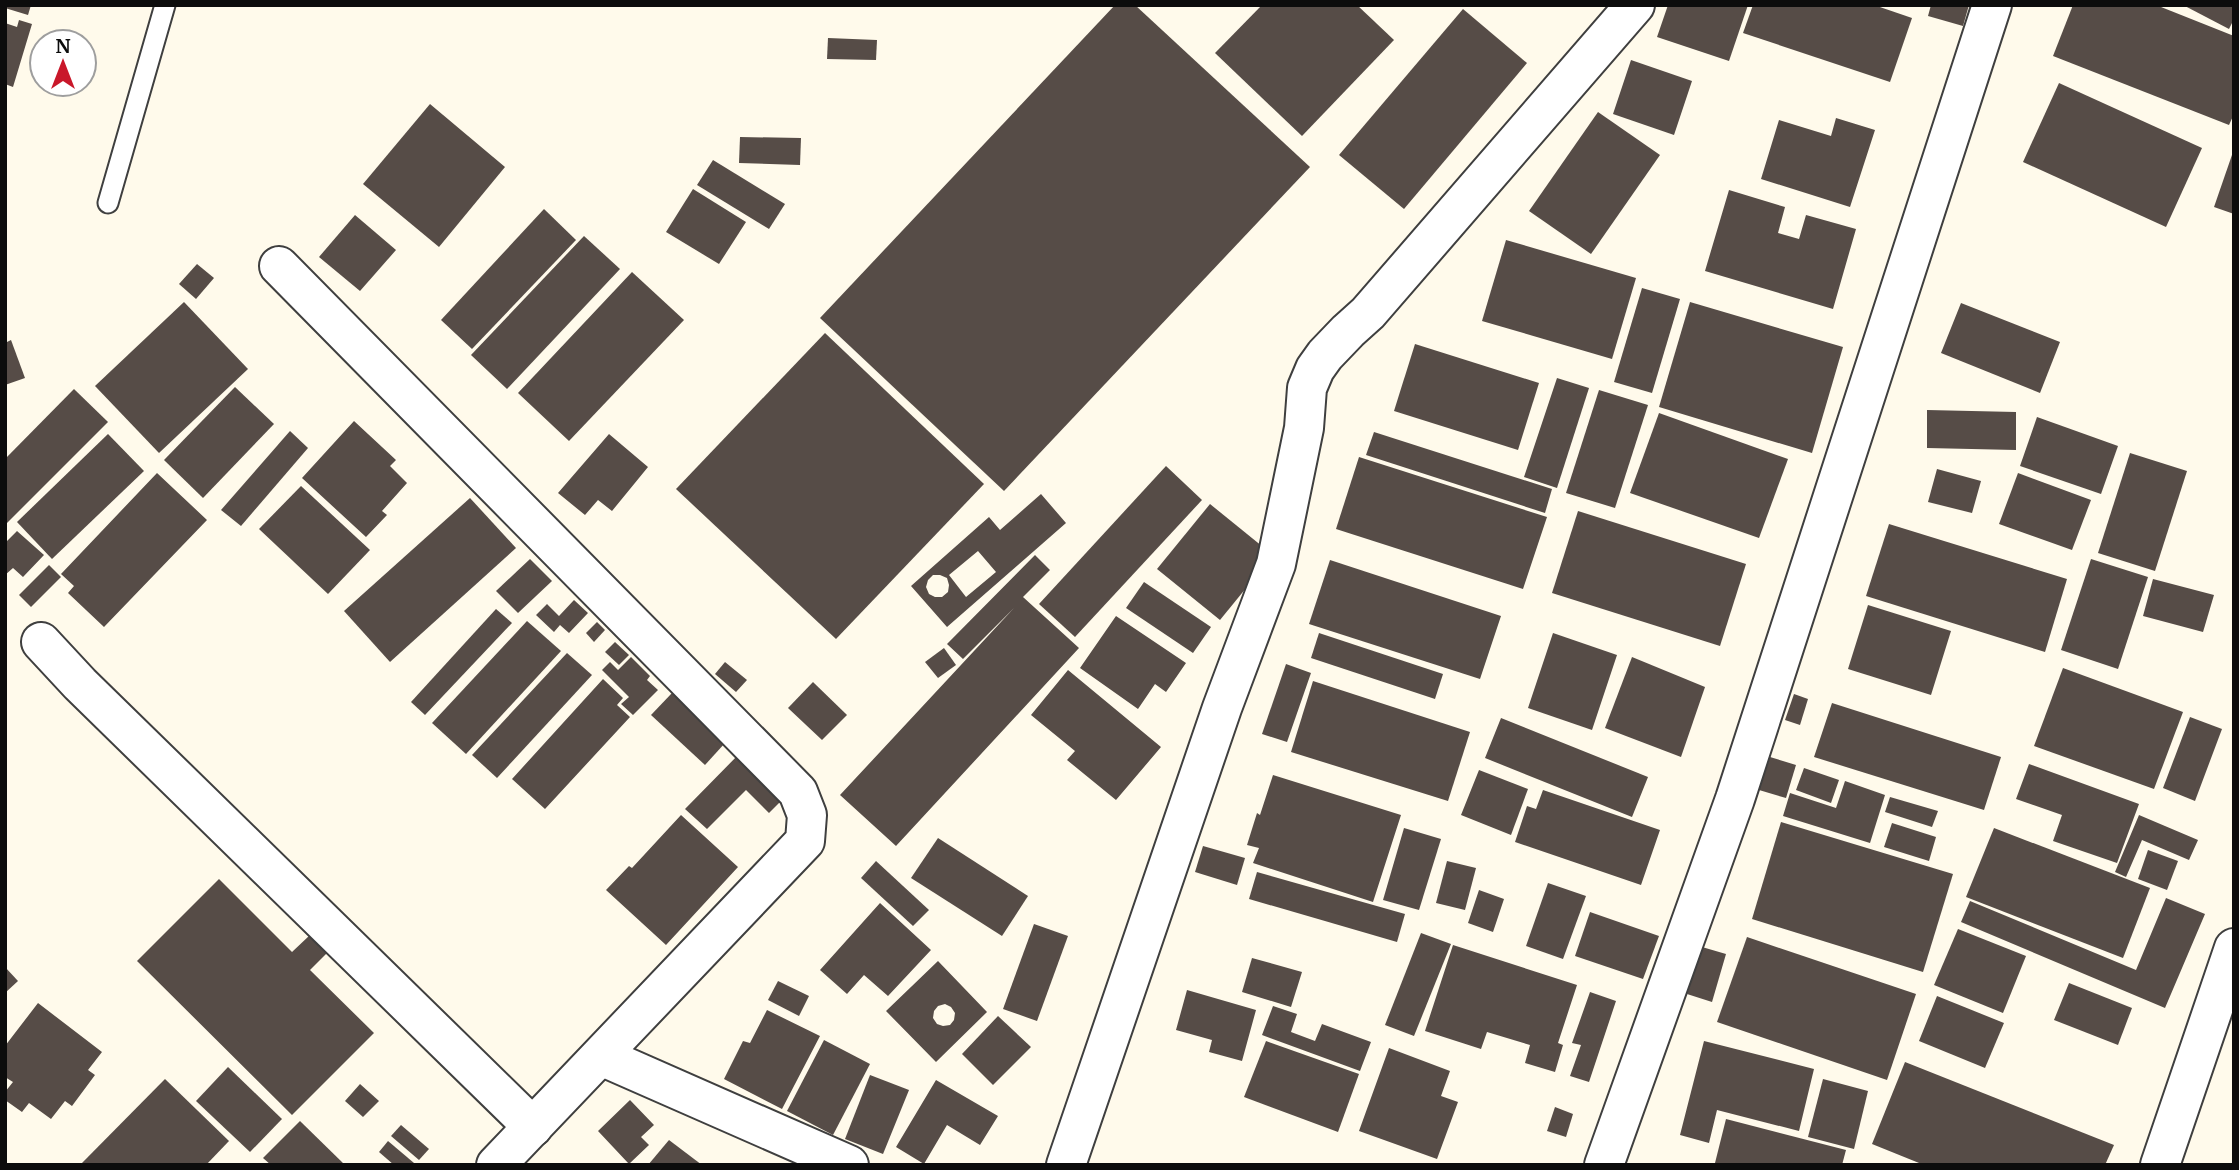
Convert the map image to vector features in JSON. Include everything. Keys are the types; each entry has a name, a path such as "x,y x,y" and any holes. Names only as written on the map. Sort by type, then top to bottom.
{"street":[{"path":"1066,1165 1222,708 1276,564 1304,428 1307,388 1315,369 1325,355 1368,313 1635,5"},
{"path":"1604,1165 1735,799 1993,5"},
{"path":"279,266 798,792 807,814 805,841 496,1165"},
{"path":"41,642 80,684 533,1128"},
{"path":"2160,1165 2234,948"},
{"path":"600,1056 849,1165"}],"lane":[{"path":"108,203 165,5"}],"building":[{"path":"5,5 31,5 28,15 5,8"},
{"path":"1115,5 1135,5 1310,167 1004,491 820,318"},
{"path":"1262,5 1357,5 1394,40 1302,136 1215,53"},
{"path":"1668,5 1748,5 1729,61 1657,37"},
{"path":"1753,5 1874,5 1912,18 1890,82 1743,33"},
{"path":"1931,5 1969,5 1963,26 1928,16"},
{"path":"2073,5 2156,5 2234,36 2234,114 2229,125 2053,56"},
{"path":"2183,5 2234,5 2234,19 2229,29"},
{"path":"1463,9 1527,63 1404,209 1339,155"},
{"path":"19,20 32,24 28,28 28,37 13,87 5,84 5,23 17,27"},
{"path":"828,38 877,40 876,60 827,59"},
{"path":"1631,60 1692,81 1674,135 1613,114"},
{"path":"2059,83 2202,148 2166,227 2023,162"},
{"path":"430,104 505,167 439,247 363,184"},
{"path":"1598,112 1660,155 1591,254 1529,211"},
{"path":"1836,118 1875,130 1850,207 1761,179 1779,120 1831,136"},
{"path":"740,137 801,138 800,165 739,163"},
{"path":"2234,152 2234,214 2214,207"},
{"path":"713,160 785,204 769,229 697,185"},
{"path":"693,189 746,222 719,264 666,232"},
{"path":"1729,190 1785,207 1778,233 1799,239 1806,215 1856,229 1833,309 1705,271"},
{"path":"544,209 576,240 472,349 441,320"},
{"path":"355,215 396,250 360,291 319,257"},
{"path":"584,236 620,269 507,389 471,355"},
{"path":"1506,240 1636,278 1612,359 1482,321"},
{"path":"197,264 214,278 196,299 179,284"},
{"path":"632,272 684,320 569,441 518,393"},
{"path":"1642,288 1680,299 1652,393 1614,382"},
{"path":"184,302 248,369 159,453 95,386"},
{"path":"1690,302 1843,347 1812,453 1659,407"},
{"path":"1961,303 2060,342 2040,393 1941,353"},
{"path":"825,333 984,484 836,639 676,489"},
{"path":"11,340 25,378 5,385 5,343"},
{"path":"1415,344 1539,383 1518,450 1394,411"},
{"path":"1557,378 1589,388 1557,488 1524,477"},
{"path":"235,387 274,424 203,498 164,460"},
{"path":"74,389 108,422 5,525 5,459"},
{"path":"1599,390 1648,405 1615,508 1566,493"},
{"path":"1927,410 2016,412 2016,450 1927,448"},
{"path":"1659,413 1788,459 1759,538 1630,493"},
{"path":"2037,417 2118,446 2101,494 2020,466"},
{"path":"354,421 396,460 390,466 407,483 382,511 387,515 366,537 302,478"},
{"path":"290,431 308,448 241,526 221,510"},
{"path":"1374,432 1552,489 1545,513 1366,455"},
{"path":"108,434 144,471 52,559 17,522"},
{"path":"609,434 648,467 612,511 598,500 585,515 558,493"},
{"path":"2130,453 2187,471 2155,571 2098,553"},
{"path":"1359,457 1547,517 1523,589 1336,529"},
{"path":"1166,466 1202,500 1075,637 1039,604"},
{"path":"1937,469 1981,481 1972,513 1928,502"},
{"path":"157,473 207,520 104,627 68,593 74,586 61,574"},
{"path":"2018,473 2091,500 2072,550 1999,524"},
{"path":"301,486 370,550 328,594 259,529"},
{"path":"1041,494 1066,523 947,627 911,586 989,517 1000,530","holes":["978,551 996,572 966,597 949,575","933,575 947,578 948,592 942,597 929,594 926,587"]},
{"path":"470,498 516,548 390,662 344,611"},
{"path":"1210,504 1273,555 1220,620 1157,569"},
{"path":"1578,511 1746,564 1720,646 1552,593"},
{"path":"1889,524 2067,579 2045,652 1866,596"},
{"path":"17,531 44,555 23,577 13,568 5,575 5,543"},
{"path":"1035,555 1050,570 1023,597 1079,648 896,846 840,795 1014,608 963,659 947,644"},
{"path":"530,559 552,581 518,613 496,591"},
{"path":"2091,559 2148,577 2118,669 2061,650"},
{"path":"1330,560 1501,616 1480,679 1309,624"},
{"path":"49,565 61,577 31,607 19,595"},
{"path":"2153,579 2214,595 2203,632 2143,616"},
{"path":"1144,582 1211,627 1193,653 1126,608"},
{"path":"574,600 588,613 569,633 560,625 554,632 536,615 547,604 559,616"},
{"path":"1868,605 1951,631 1931,695 1848,669"},
{"path":"496,609 512,623 425,715 411,702"},
{"path":"1116,616 1186,663 1166,692 1155,684 1138,709 1080,668"},
{"path":"527,621 561,651 466,754 432,723"},
{"path":"597,622 605,630 594,642 586,633"},
{"path":"1319,633 1443,674 1435,699 1311,658"},
{"path":"1553,633 1617,655 1592,730 1528,708"},
{"path":"615,642 629,655 619,665 605,652"},
{"path":"944,648 956,665 938,678 925,662"},
{"path":"567,653 592,675 497,778 472,755"},
{"path":"631,657 650,676 647,680 658,690 633,715 621,704 629,697 602,670 610,662 618,670"},
{"path":"1632,657 1705,687 1681,757 1605,728"},
{"path":"725,662 747,680 736,692 715,674"},
{"path":"1286,664 1311,673 1287,742 1262,734"},
{"path":"2063,668 2183,712 2154,789 2034,746"},
{"path":"1068,670 1161,747 1116,800 1067,760 1075,751 1031,715"},
{"path":"603,679 623,698 617,705 630,717 545,809 512,779"},
{"path":"1313,681 1470,732 1448,801 1291,752"},
{"path":"813,682 847,715 822,740 788,708"},
{"path":"672,693 725,743 705,765 651,715"},
{"path":"1794,694 1808,699 1800,725 1785,720"},
{"path":"1832,703 2001,757 1984,810 1814,757"},
{"path":"2190,717 2222,729 2195,801 2163,788"},
{"path":"1501,718 1648,777 1632,817 1485,758"},
{"path":"741,752 786,796 769,813 746,790 707,829 685,809"},
{"path":"1770,757 1796,765 1786,798 1759,790"},
{"path":"2029,764 2139,804 2117,863 2053,841 2062,815 2016,799"},
{"path":"1804,768 1839,780 1831,803 1796,790"},
{"path":"1479,770 1528,789 1511,835 1461,815"},
{"path":"1273,775 1401,815 1373,902 1253,863 1259,848 1247,845"},
{"path":"1845,781 1885,795 1870,843 1783,816 1790,793 1836,808"},
{"path":"1543,790 1660,830 1641,885 1515,842 1527,806 1536,809"},
{"path":"1890,797 1938,811 1932,827 1885,812"},
{"path":"681,815 738,867 666,945 606,890 629,866 632,868"},
{"path":"2139,815 2198,840 2189,860 2142,840 2126,877 2115,872"},
{"path":"1781,822 1953,874 1923,972 1752,919"},
{"path":"1892,823 1936,837 1929,861 1884,847"},
{"path":"1404,828 1441,839 1419,910 1383,900"},
{"path":"1994,828 2150,888 2123,958 1966,897"},
{"path":"938,838 1028,896 1002,936 911,878"},
{"path":"1203,846 1245,858 1237,885 1195,872"},
{"path":"2148,850 2178,861 2167,890 2138,879"},
{"path":"876,861 929,910 913,926 861,878"},
{"path":"1447,861 1476,868 1465,910 1436,903"},
{"path":"1257,872 1405,914 1397,942 1249,899"},
{"path":"219,879 292,952 310,935 328,952 310,970 374,1033 292,1115 137,961"},
{"path":"1548,883 1586,896 1563,959 1526,946"},
{"path":"1479,890 1504,899 1493,932 1468,923"},
{"path":"2166,898 2205,914 2165,1008 1961,922 1970,901 2136,970"},
{"path":"880,903 931,950 888,996 864,975 847,994 820,970"},
{"path":"1590,912 1659,936 1643,979 1575,956"},
{"path":"1034,924 1068,936 1037,1021 1003,1009"},
{"path":"1958,929 2026,956 2003,1013 1934,985"},
{"path":"1421,933 1451,944 1414,1036 1385,1025"},
{"path":"1747,937 1916,994 1887,1080 1717,1022"},
{"path":"1453,945 1577,985 1558,1043 1563,1045 1555,1072 1525,1063 1530,1045 1487,1032 1481,1049 1425,1031"},
{"path":"1702,947 1726,954 1712,1002 1687,994"},
{"path":"1252,958 1302,972 1291,1007 1242,992"},
{"path":"938,961 987,1012 936,1062 886,1011","holes":["945,1004 955,1013 950,1025 937,1024 933,1018 938,1006"]},
{"path":"5,967 18,981 5,993"},
{"path":"778,981 809,996 799,1016 768,1000"},
{"path":"2069,983 2132,1008 2118,1045 2054,1020"},
{"path":"1187,990 1256,1010 1242,1061 1209,1052 1212,1040 1176,1030"},
{"path":"1590,992 1616,1001 1589,1082 1570,1076 1581,1045 1572,1043"},
{"path":"1937,996 2004,1023 1985,1068 1919,1041"},
{"path":"38,1003 102,1052 88,1070 95,1075 72,1106 65,1101 51,1119 29,1103 22,1112 5,1100 5,1092 13,1082 5,1077 5,1046"},
{"path":"1273,1006 1297,1014 1291,1032 1315,1041 1322,1024 1371,1042 1360,1071 1262,1035"},
{"path":"767,1010 820,1036 782,1109 724,1079 743,1041 750,1043"},
{"path":"998,1016 1031,1047 993,1085 962,1054"},
{"path":"824,1040 870,1064 833,1135 787,1111"},
{"path":"1266,1041 1359,1074 1338,1132 1244,1097"},
{"path":"1704,1041 1814,1069 1799,1131 1717,1110 1709,1143 1680,1135"},
{"path":"1389,1048 1450,1071 1441,1096 1458,1102 1437,1159 1359,1131"},
{"path":"1905,1062 2114,1145 2105,1165 1924,1165 1872,1144"},
{"path":"228,1067 282,1119 250,1152 196,1101"},
{"path":"870,1075 909,1090 883,1154 845,1139"},
{"path":"165,1079 229,1141 206,1165 80,1165"},
{"path":"1823,1079 1868,1091 1854,1149 1808,1137"},
{"path":"936,1080 998,1116 980,1145 947,1125 924,1164 896,1147"},
{"path":"360,1084 379,1101 363,1117 345,1101"},
{"path":"630,1100 654,1125 641,1137 649,1145 629,1164 598,1131"},
{"path":"1555,1107 1573,1114 1566,1137 1547,1131"},
{"path":"1726,1119 1846,1150 1842,1165 1715,1163"},
{"path":"300,1121 345,1165 271,1165 263,1158"},
{"path":"401,1125 429,1149 419,1160 391,1136"},
{"path":"669,1140 702,1165 648,1165"},
{"path":"388,1141 414,1163 394,1165 379,1152"}]}
